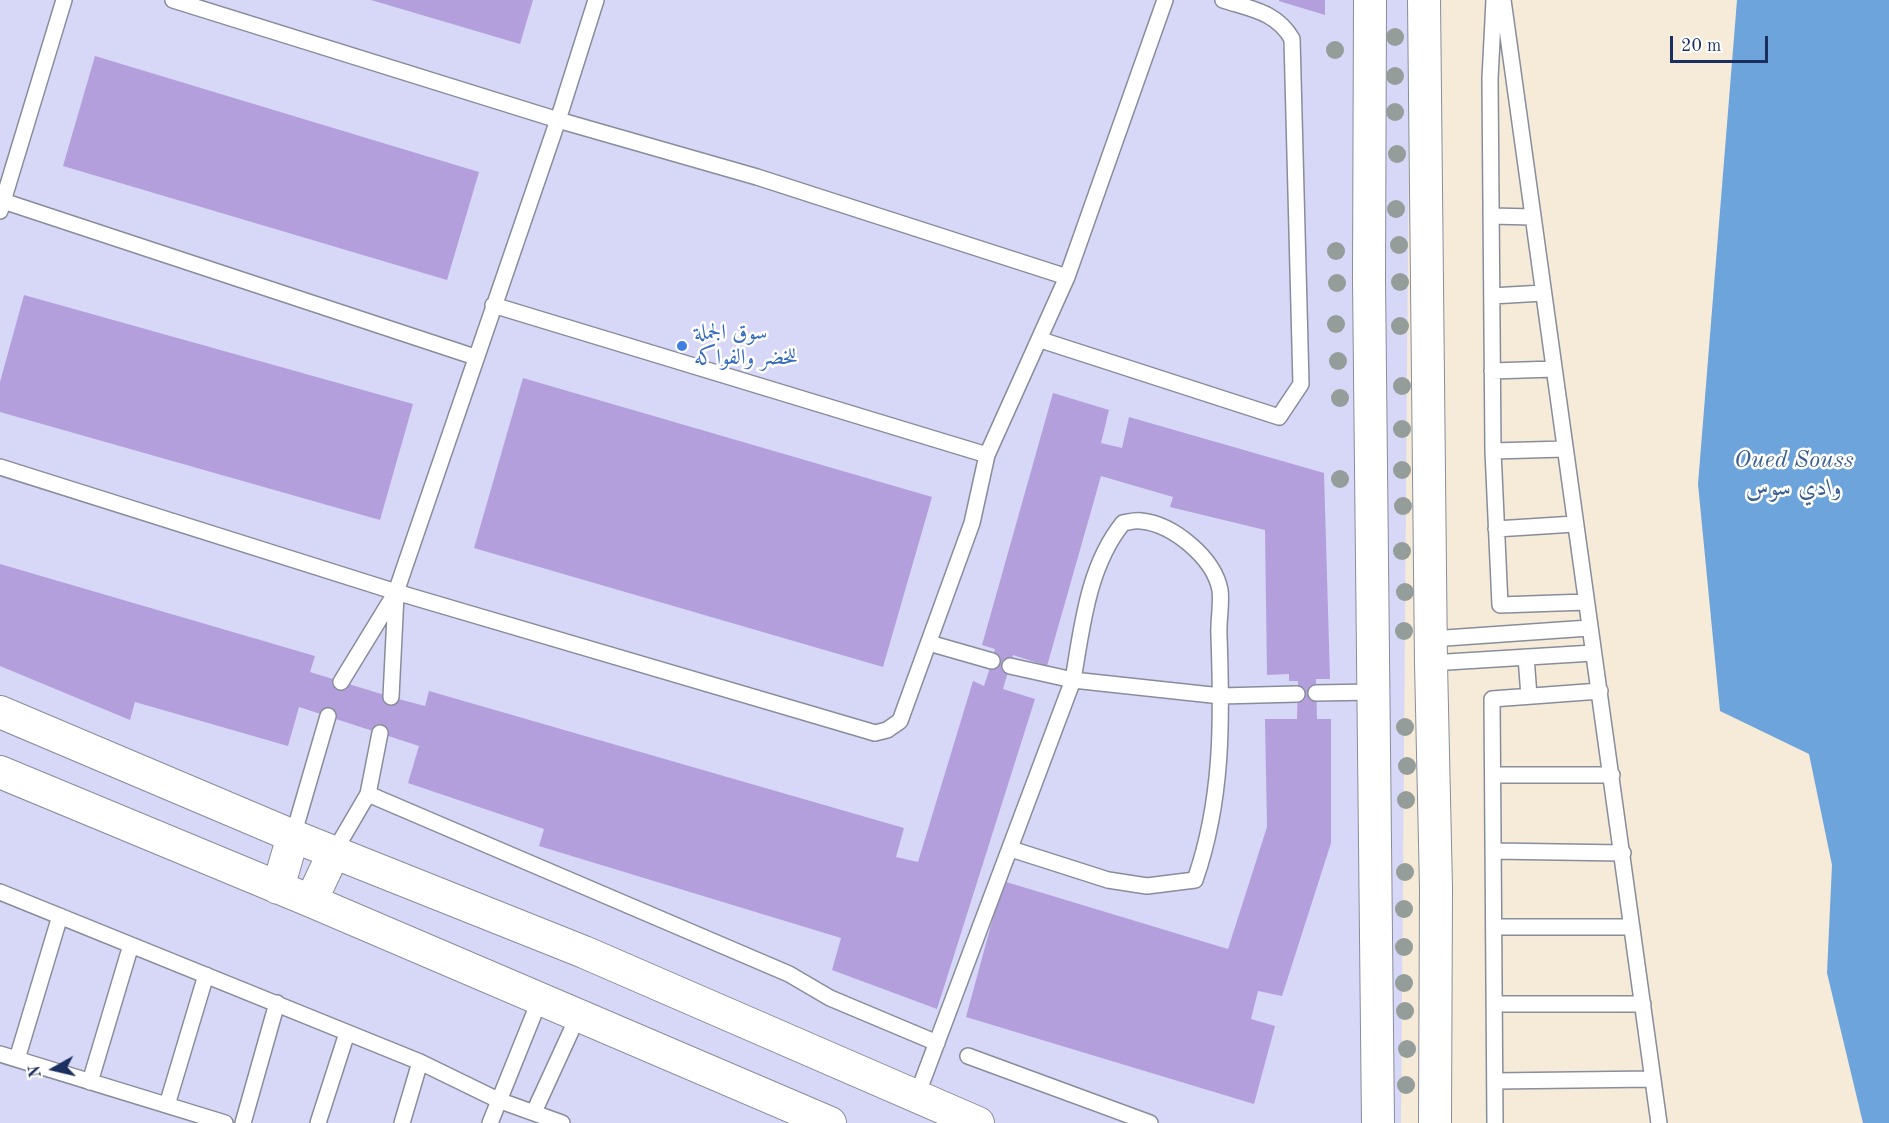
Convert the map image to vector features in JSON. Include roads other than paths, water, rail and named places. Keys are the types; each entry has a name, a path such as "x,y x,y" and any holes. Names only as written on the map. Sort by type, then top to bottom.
{"street":[{"path":"1370,0 1373,692 1378,1123"},
{"path":"1424,0 1436,888 1435,1123"},
{"path":"0,712 293,836 584,952 978,1123"},
{"path":"0,772 830,1123"},
{"path":"278,888 293,836"},
{"path":"311,902 334,852"}],"lane":[{"path":"64,0 1,206 475,357"},
{"path":"174,0 558,120 757,177 1066,277"},
{"path":"341,682 396,592 558,120 596,0"},
{"path":"0,467 396,592 874,733 887,730 900,721 972,523 987,455 1041,340 1066,277 1165,0"},
{"path":"1041,340 1279,417 1301,384 1292,39 1283,24 1275,19 1223,0"},
{"path":"1494,0 1490,79 1492,370 1500,605 1586,602"},
{"path":"1503,0 1659,1123"},
{"path":"1491,216 1533,217"},
{"path":"1492,296 1543,293"},
{"path":"493,305 987,455"},
{"path":"1492,370 1554,369"},
{"path":"1493,451 1565,449"},
{"path":"916,1098 1073,680 1084,616 1107,543 1123,523 1141,521 1163,527 1203,555 1220,589 1219,777 1206,849 1195,880 1147,886 1108,879 1011,849"},
{"path":"1496,529 1575,524"},
{"path":"391,697 396,592"},
{"path":"1521,605 1521,633"},
{"path":"1431,651 1521,633 1589,628"},
{"path":"929,643 992,661"},
{"path":"1431,651 1526,657 1593,653"},
{"path":"1526,657 1529,696"},
{"path":"1010,666 1073,680 1221,696 1297,693"},
{"path":"1316,693 1373,692"},
{"path":"1495,1123 1492,699 1600,692"},
{"path":"293,836 328,716"},
{"path":"334,852 368,794 380,733"},
{"path":"1493,775 1612,775"},
{"path":"368,794 789,974 830,998 937,1043"},
{"path":"1494,851 1623,853"},
{"path":"0,892 420,1062 498,1100 562,1123"},
{"path":"17,1059 60,916"},
{"path":"1494,927 1632,927"},
{"path":"90,1082 131,945"},
{"path":"167,1106 206,975"},
{"path":"490,1123 540,999"},
{"path":"243,1123 277,1003"},
{"path":"1494,1004 1643,1004"},
{"path":"534,1112 578,1016"},
{"path":"318,1123 348,1033"},
{"path":"0,1054 225,1123"},
{"path":"968,1056 1150,1123"},
{"path":"402,1123 420,1062"},
{"path":"1495,1081 1653,1079"}],"water":[{"name":"Oued Souss وادي سوس","path":"1737,0 1889,0 1889,1123 1863,1123 1827,973 1832,865 1809,754 1720,711 1698,484"}],"place":[{"name":"سوق الجملة للخضر والفواكه","path":"682,346"}]}
